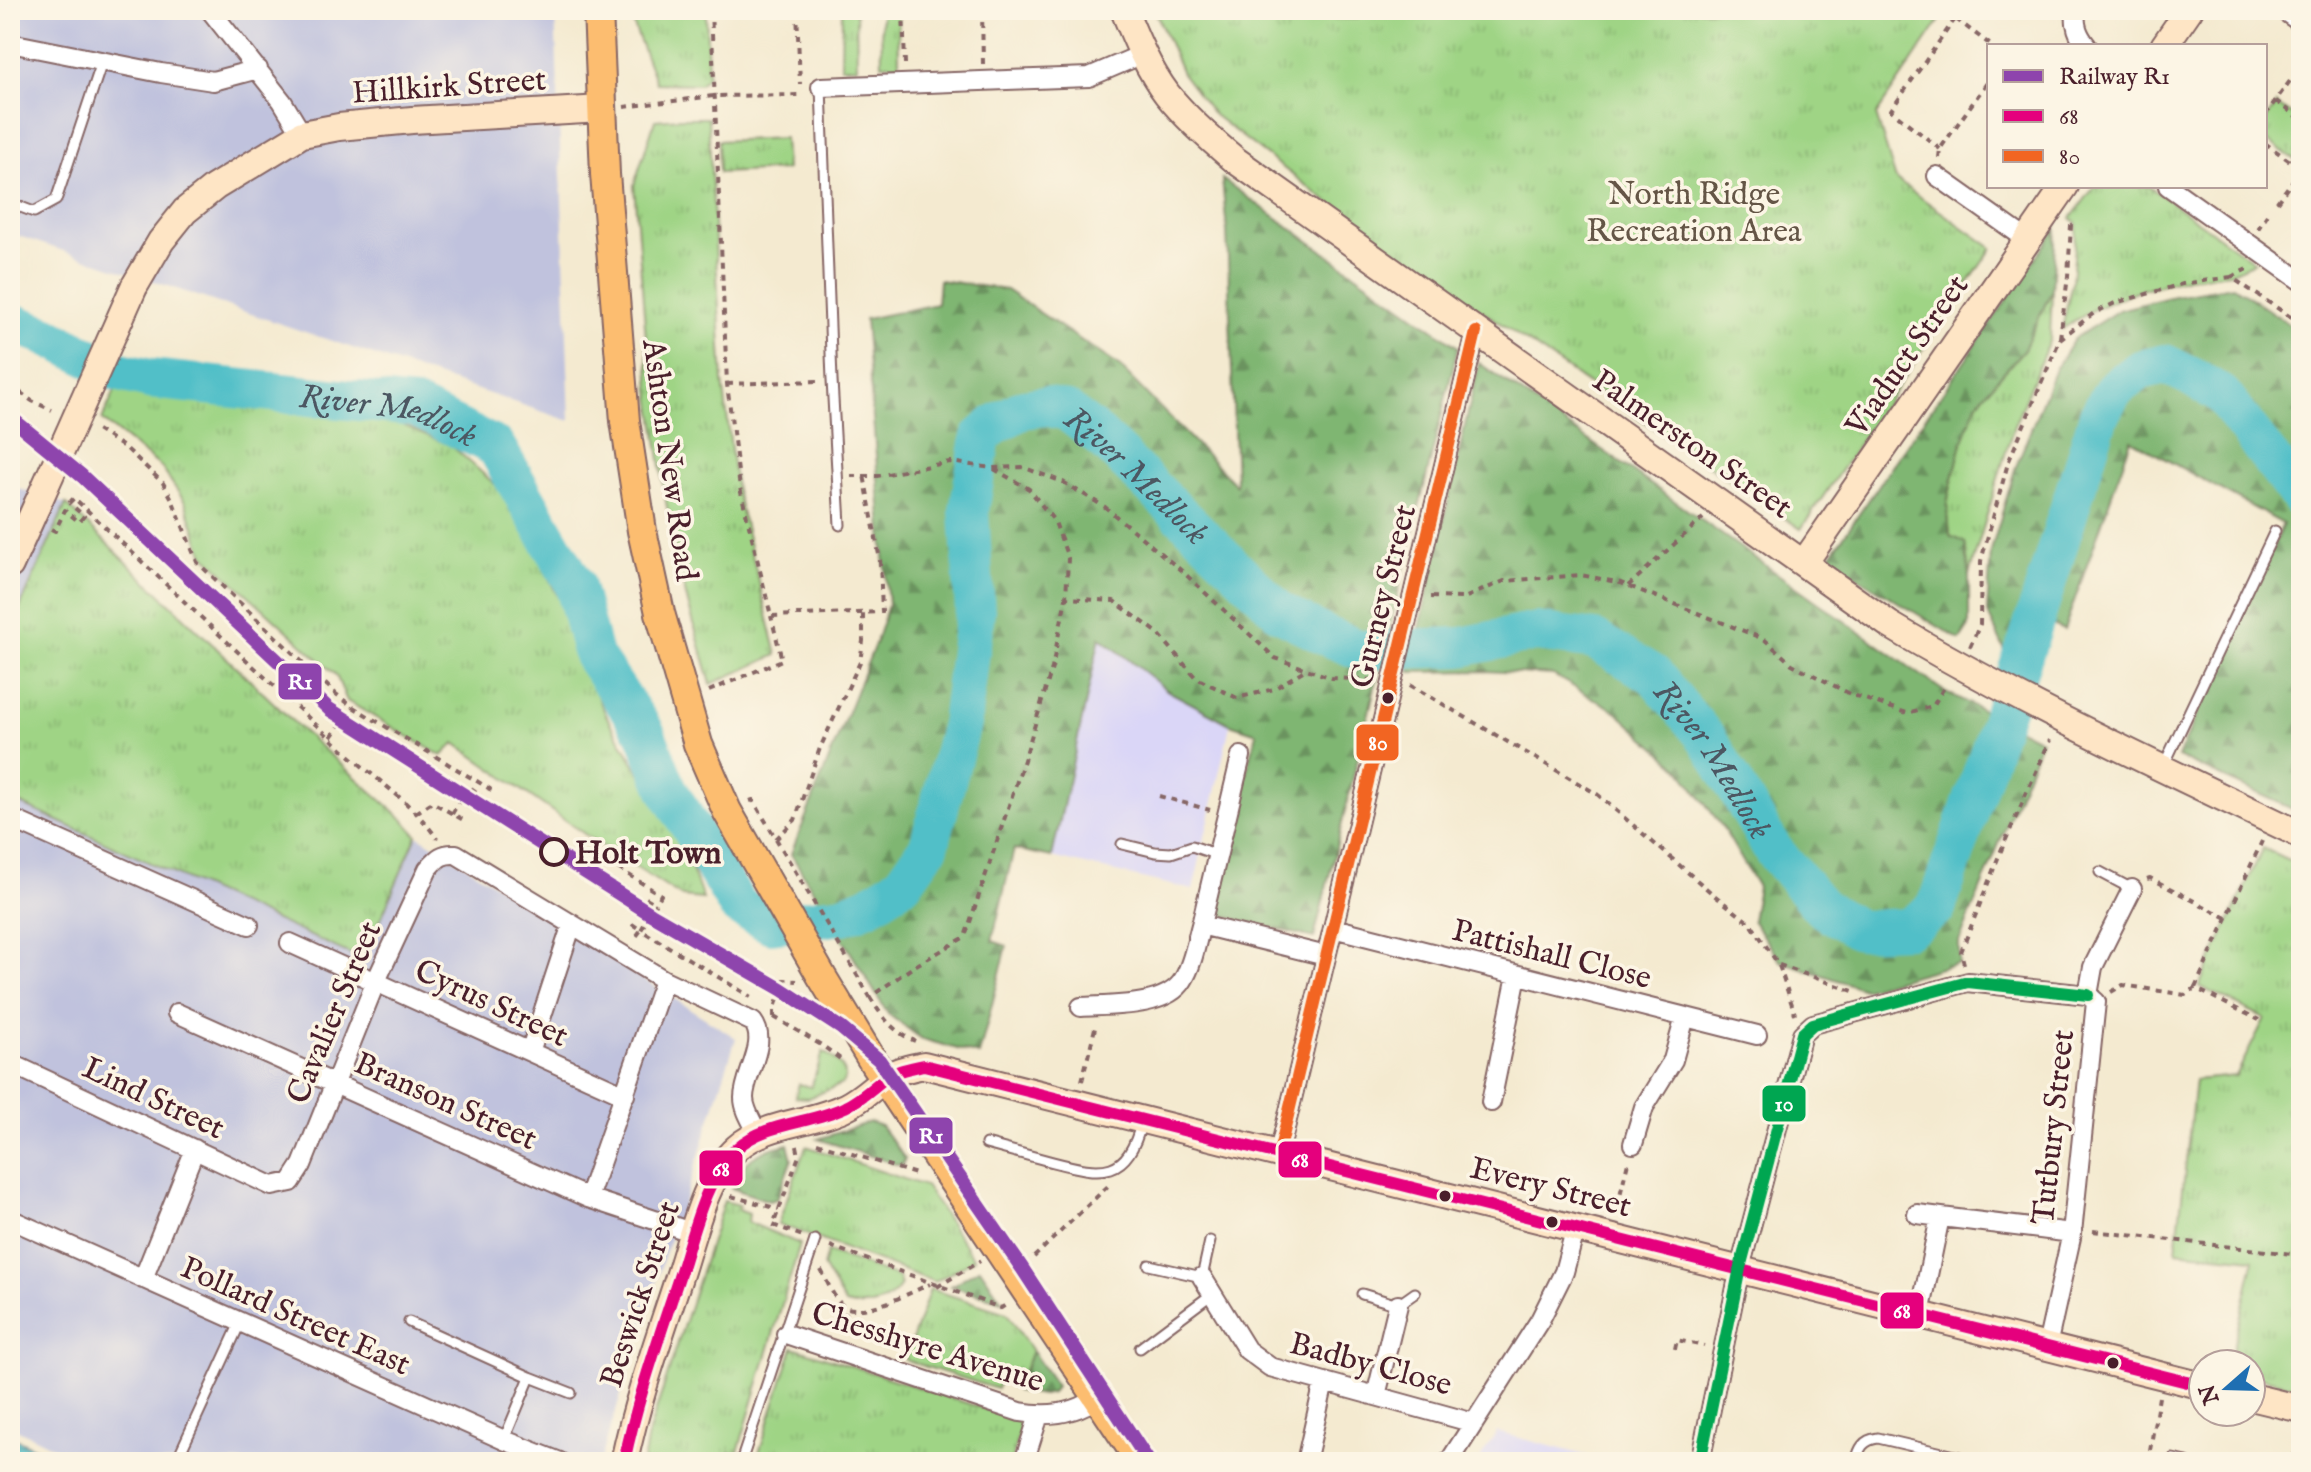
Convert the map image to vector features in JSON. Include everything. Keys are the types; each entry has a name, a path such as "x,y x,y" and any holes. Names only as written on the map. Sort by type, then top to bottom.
{"main road":[{"name":"Ashton New Road","path":"598,10 605,174 625,421 642,531 660,613 698,744 727,811 884,1079 1141,1462"}],"street":[{"path":"10,565 134,287 161,241 185,211 215,187 302,134 282,101 210,10"},
{"name":"Palmerston Street","path":"1124,10 1143,54 1167,93 1225,152 1890,625 1959,666 2059,718 2301,835"},
{"path":"2076,10 2074,19 2078,35 2085,44"},
{"path":"2165,44 2189,10"},
{"path":"2283,10 2301,23"},
{"path":"10,43 213,81 258,69"},
{"path":"821,91 906,84 1089,77 1143,54"},
{"name":"Hillkirk Street","path":"302,134 412,120 602,109"},
{"path":"1937,176 2026,239"},
{"path":"2171,188 2301,281"},
{"name":"Viaduct Street","path":"1804,563 2058,196"},
{"name":"Gurney Street","path":"1279,1153 1476,332"},
{"path":"1081,1007 1147,1001 1167,996 1175,990 1188,970 1241,756"},
{"path":"10,818 249,925"},
{"path":"446,854 456,854 469,861 664,980 753,1022 758,1028 757,1049 744,1103 758,1134"},
{"name":"Cavalier Street","path":"272,1186 291,1182 302,1165 376,981 428,869 446,854"},
{"name":"Tutbury Street","path":"2047,1346 2072,1231 2093,967 2132,889"},
{"path":"530,1052 572,924"},
{"path":"1201,925 1326,956"},
{"name":"Pattishall Close","path":"1333,928 1757,1035"},
{"name":"Cyrus Street","path":"290,943 625,1095"},
{"path":"1491,1102 1517,975"},
{"path":"588,1198 664,980"},
{"path":"1700,1462 1740,1268 1802,1034 1813,1024 1968,982 2092,999"},
{"name":"Branson Street","path":"177,1013 588,1198 694,1233"},
{"path":"1633,1144 1644,1107 1673,1060 1685,1017"},
{"name":"Lind Street","path":"10,1063 272,1186"},
{"name":"Every Street","path":"758,1134 800,1132 820,1118 861,1099 884,1079 905,1069 924,1065 2187,1382"},
{"name":"Beswick Street","path":"624,1462 639,1398 709,1189 727,1158 737,1147 758,1134"},
{"path":"143,1279 195,1149"},
{"path":"1917,1214 2072,1231"},
{"path":"1920,1314 1940,1217"},
{"name":"Pollard Street East","path":"10,1219 504,1440 560,1462"},
{"path":"1449,1462 1540,1320 1564,1272 1576,1227"},
{"name":"Badby Close","path":"1202,1277 1247,1350 1270,1367 1474,1423"},
{"path":"1376,1396 1398,1305"},
{"name":"Chesshyre Avenue","path":"786,1334 1020,1412 1060,1414 1080,1408 1098,1397"},
{"path":"1306,1462 1324,1382"},
{"path":"2267,1401 2301,1409"},
{"path":"1024,1462 1039,1415"}],"lane":[{"path":"10,203 34,212 56,200 102,62"},
{"path":"821,91 840,525"},
{"path":"2163,768 2275,531"},
{"path":"1122,844 1171,853 1192,846 1218,855"},
{"path":"2100,872 2132,889"},
{"path":"986,1144 1077,1168 1104,1171 1128,1156 1137,1143 1143,1119"},
{"path":"741,1462 815,1240"},
{"path":"1149,1265 1202,1277 1210,1241"},
{"path":"1362,1294 1398,1305 1415,1293"},
{"path":"1140,1348 1212,1294"},
{"path":"409,1322 571,1393"},
{"path":"176,1462 240,1323"},
{"path":"504,1440 530,1377"},
{"path":"1856,1462 1859,1448 1868,1440 1878,1438 1981,1462"},
{"path":"2173,1459 2187,1462"}],"path":[{"path":"706,692 782,660 740,488 727,384 711,10"},
{"path":"797,10 800,95"},
{"path":"903,10 906,84"},
{"path":"982,10 984,82"},
{"path":"1940,149 1891,110 1955,19 1956,10"},
{"path":"1955,19 1989,44"},
{"path":"2267,112 2301,66"},
{"path":"1937,176 1940,149 1987,83"},
{"path":"602,109 714,96 800,95 821,91"},
{"path":"2276,101 2301,119"},
{"path":"2267,144 2301,169 2277,202"},
{"path":"1413,596 1464,598 1504,581 1581,575 1628,586 1764,639 1792,664 1850,694 1907,713 1933,706 1959,666 1980,624 1981,561 2008,463 2060,339 2071,225 2058,196"},
{"path":"2060,339 2094,313 2115,303 2182,284 2231,277 2301,324"},
{"path":"727,384 832,380"},
{"path":"10,385 32,401 60,413"},
{"path":"88,426 127,449 152,470 172,499 197,562 336,694 490,789 488,794"},
{"path":"837,477 877,476 950,462 992,468 1022,467 1063,482 1105,507 1183,572 1275,658 1332,678 1407,684 1597,794 1751,924 1779,965 1802,1034"},
{"path":"870,997 913,967 965,937 1048,683 1066,598 1068,558 1055,522 1029,489 992,468"},
{"path":"771,616 882,612 880,560 864,475"},
{"path":"65,510 79,522 84,516 69,503 74,498 416,813 430,827 446,854"},
{"path":"1628,586 1705,517"},
{"path":"1066,598 1114,601 1158,633 1196,678 1237,698 1274,689 1306,669"},
{"path":"776,839 795,820 820,748 860,662 863,612"},
{"path":"331,737 353,707"},
{"path":"1968,982 1961,952 2059,718"},
{"path":"452,814 468,786 481,795"},
{"path":"1159,796 1227,814"},
{"path":"416,813 432,802 467,822"},
{"path":"2092,999 2123,985 2185,995 2195,988 2272,821"},
{"path":"589,856 592,852 661,895 641,930"},
{"path":"2132,889 2150,878 2227,918"},
{"path":"809,894 883,1019 896,1032 912,1041 925,1043"},
{"path":"646,898 656,904"},
{"path":"632,924 752,998"},
{"path":"1779,965 1888,1003"},
{"path":"774,1014 784,980 799,982"},
{"path":"2195,988 2259,1020"},
{"path":"763,1005 849,1065"},
{"path":"1077,1103 1100,1006"},
{"path":"923,1172 917,1176 800,1132 799,1156 773,1225 1001,1308 1113,1181"},
{"path":"1610,1236 1633,1144"},
{"path":"709,1189 779,1209"},
{"path":"2072,1231 2301,1255"},
{"path":"937,1287 982,1259"},
{"path":"817,1265 841,1305 855,1310 873,1307 930,1284"},
{"path":"844,1318 847,1308"},
{"path":"1675,1349 1677,1340 1723,1351"},
{"path":"2148,1462 2163,1376"}],"shaded area":[{"path":"10,10 555,10 570,421 10,233"},
{"path":"10,486 66,504 10,630"},
{"path":"1099,636 1168,691 1230,725 1193,890 1052,857"},
{"path":"10,799 363,960 417,835 736,1038 600,1462 84,1462 10,1426"},
{"path":"1497,1432 1610,1462 1478,1462"}],"green space":[{"path":"628,10 706,10 708,76 700,84 656,83"},
{"path":"842,10 856,10 857,67 841,67"},
{"path":"881,10 898,10 899,64 882,64"},
{"name":"North Ridge Recreation Area","path":"1363,10 1947,10 1876,115 1896,180 1992,248 1801,529 1371,235 1214,115 1182,73 1156,13 1357,19"},
{"path":"2277,104 2301,122 2299,163 2267,140 2267,118"},
{"path":"708,118 723,381 736,490 777,655 711,684 686,596 666,502 650,390 634,185 655,120"},
{"path":"784,138 786,170 719,173 718,141"},
{"path":"1222,179 1458,347 1314,938 1223,916 1214,901 1257,733 1230,724 1168,691 1100,637 1052,857 1014,849 992,941 1007,946 979,1055 922,1039 888,1014 791,854 888,605 865,319 937,304 939,280 1006,290 1119,366 1236,485 1227,231"},
{"path":"2094,188 2151,188 2255,262 2230,273 2188,278 2136,291 2093,310 2062,329 2072,282 2077,223 2071,218"},
{"path":"2056,228 2052,290 2024,349 1977,403 1962,443 1947,502 1950,536 1965,543 1969,575 1969,626 1960,640 1828,559"},
{"path":"2233,286 2301,332 2301,475 2232,391 2167,352 2119,374 2083,424 2086,459 2041,566 2012,666 1987,612 1991,551 2015,469 2055,369 2075,338 2119,310"},
{"path":"2052,290 2050,339 2013,428 1969,575 1965,543 1950,537 1947,502 1962,443 1977,403 2024,349"},
{"path":"1479,363 1942,690 2041,740 1959,942 1959,963 1864,989 1780,961 1752,920 1758,887 1723,828 1679,768 1614,710 1553,675 1485,671 1410,672"},
{"path":"2147,379 2166,380 2187,388 2212,404 2301,515 2301,813 2178,757 2283,524 2131,440 2064,630 2041,620 2105,427 2124,397"},
{"path":"116,388 170,399 386,418 452,446 499,488 525,529 560,601 576,650 610,723 691,867 703,899 682,897 593,840 455,743 442,756 347,701 336,675 204,555 185,502 161,467 102,420"},
{"path":"66,504 304,732 417,835 363,960 10,799 10,630"},
{"path":"2263,848 2301,866 2301,1388 2267,1379 2267,1348 2233,1348 2254,1259 2176,1251 2195,1080 2236,1076 2265,1018 2199,986"},
{"path":"823,1052 843,1069 845,1079 842,1084 809,1098 795,1097 799,1084 811,1087"},
{"path":"870,1122 881,1126 905,1159 902,1166 818,1139"},
{"path":"788,1144 792,1159 777,1199 769,1201 731,1188 746,1163 768,1149"},
{"path":"806,1146 925,1186 974,1259 935,1282 778,1224"},
{"path":"724,1201 739,1205 738,1210 749,1214 748,1222 800,1244 737,1455 730,1452 727,1462 643,1462 648,1435"},
{"path":"827,1252 898,1277 901,1285 891,1296 877,1304 845,1304 823,1266"},
{"path":"980,1268 1002,1301 951,1286"},
{"path":"930,1289 1007,1313 1032,1351 1020,1380 1002,1374 997,1389 905,1360"},
{"path":"793,1347 1022,1421 1011,1462 756,1462"},
{"path":"1032,1351 1056,1386 1052,1393 1043,1395 1017,1391"}],"water":[{"path":"10,1436 64,1462 10,1462"}],"waterway":[{"name":"River Medlock","path":"10,322 47,336 116,371 150,379 415,407 496,447 574,583 593,655 645,732 668,790 738,906 771,924 843,915 869,905 903,883 929,846 961,724 975,611 969,511 981,437 996,424 1023,409 1045,406 1067,411 1104,440 1279,611 1322,634 1360,650 1461,647 1536,632 1595,640 1654,675 1708,740 1773,850 1822,908 1859,930 1908,928 1936,908 2029,638 2099,415 2114,389 2140,370 2165,364 2190,376 2222,395 2301,499"}],"rail line":[{"name":"R1","path":"10,417 82,476 329,709 651,914 781,989 841,1028 879,1060 1022,1268 1149,1462"}],"transit line":[{"name":"80","path":"1279,1153 1476,332"},
{"name":"10","path":"1700,1462 1740,1268 1802,1034 1813,1024 1968,982 2088,995"},
{"name":"68","path":"624,1462 642,1393 694,1228 708,1192 726,1160 737,1148 761,1133 832,1113 856,1101 889,1076 924,1065 2187,1382"}],"place":[{"name":"Holt Town","path":"554,852"}]}
